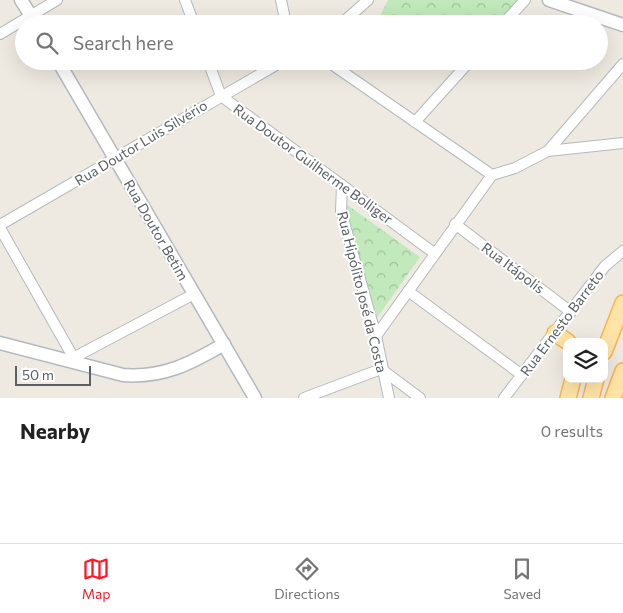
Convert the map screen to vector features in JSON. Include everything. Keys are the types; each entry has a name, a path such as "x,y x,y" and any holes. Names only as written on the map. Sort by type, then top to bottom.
{"main road":[{"path":"608,342 623,303"},
{"path":"616,395 623,371"},
{"path":"568,398 572,383"},
{"path":"591,398 595,383"}],"street":[{"path":"20,0 30,15"},
{"path":"40,15 57,0"},
{"path":"185,0 191,15"},
{"path":"281,0 284,15"},
{"path":"351,15 368,0"},
{"path":"512,15 525,0"},
{"path":"549,0 593,15"},
{"path":"608,20 623,25"},
{"path":"0,34 15,28"},
{"path":"548,151 623,64"},
{"name":"Rua Doutor Betim","path":"63,70 255,398"},
{"name":"Rua Doutor Guilherme Bolliger","path":"211,70 221,96 434,253"},
{"name":"Rua Doutor Luis Silvério","path":"0,227 267,70"},
{"path":"339,70 492,175"},
{"path":"414,122 462,70"},
{"path":"376,336 492,175 515,168 548,151 623,143"},
{"name":"Rua Hipólito José da Costa","path":"342,185 341,211 376,336 381,369 389,398"},
{"name":"Rua Itápolis","path":"455,224 572,312"},
{"path":"0,227 75,360"},
{"name":"Rua Ernesto Barreto","path":"504,398 522,374 562,338 572,312 605,266 623,251"},
{"path":"408,291 522,374"},
{"path":"75,360 194,294"},
{"path":"0,342 123,374 156,374 192,363 224,344"},
{"path":"304,398 381,369 420,398"}],"green space":[{"path":"388,0 525,0 516,15 380,15"},
{"path":"346,204 420,257 374,322"}]}
